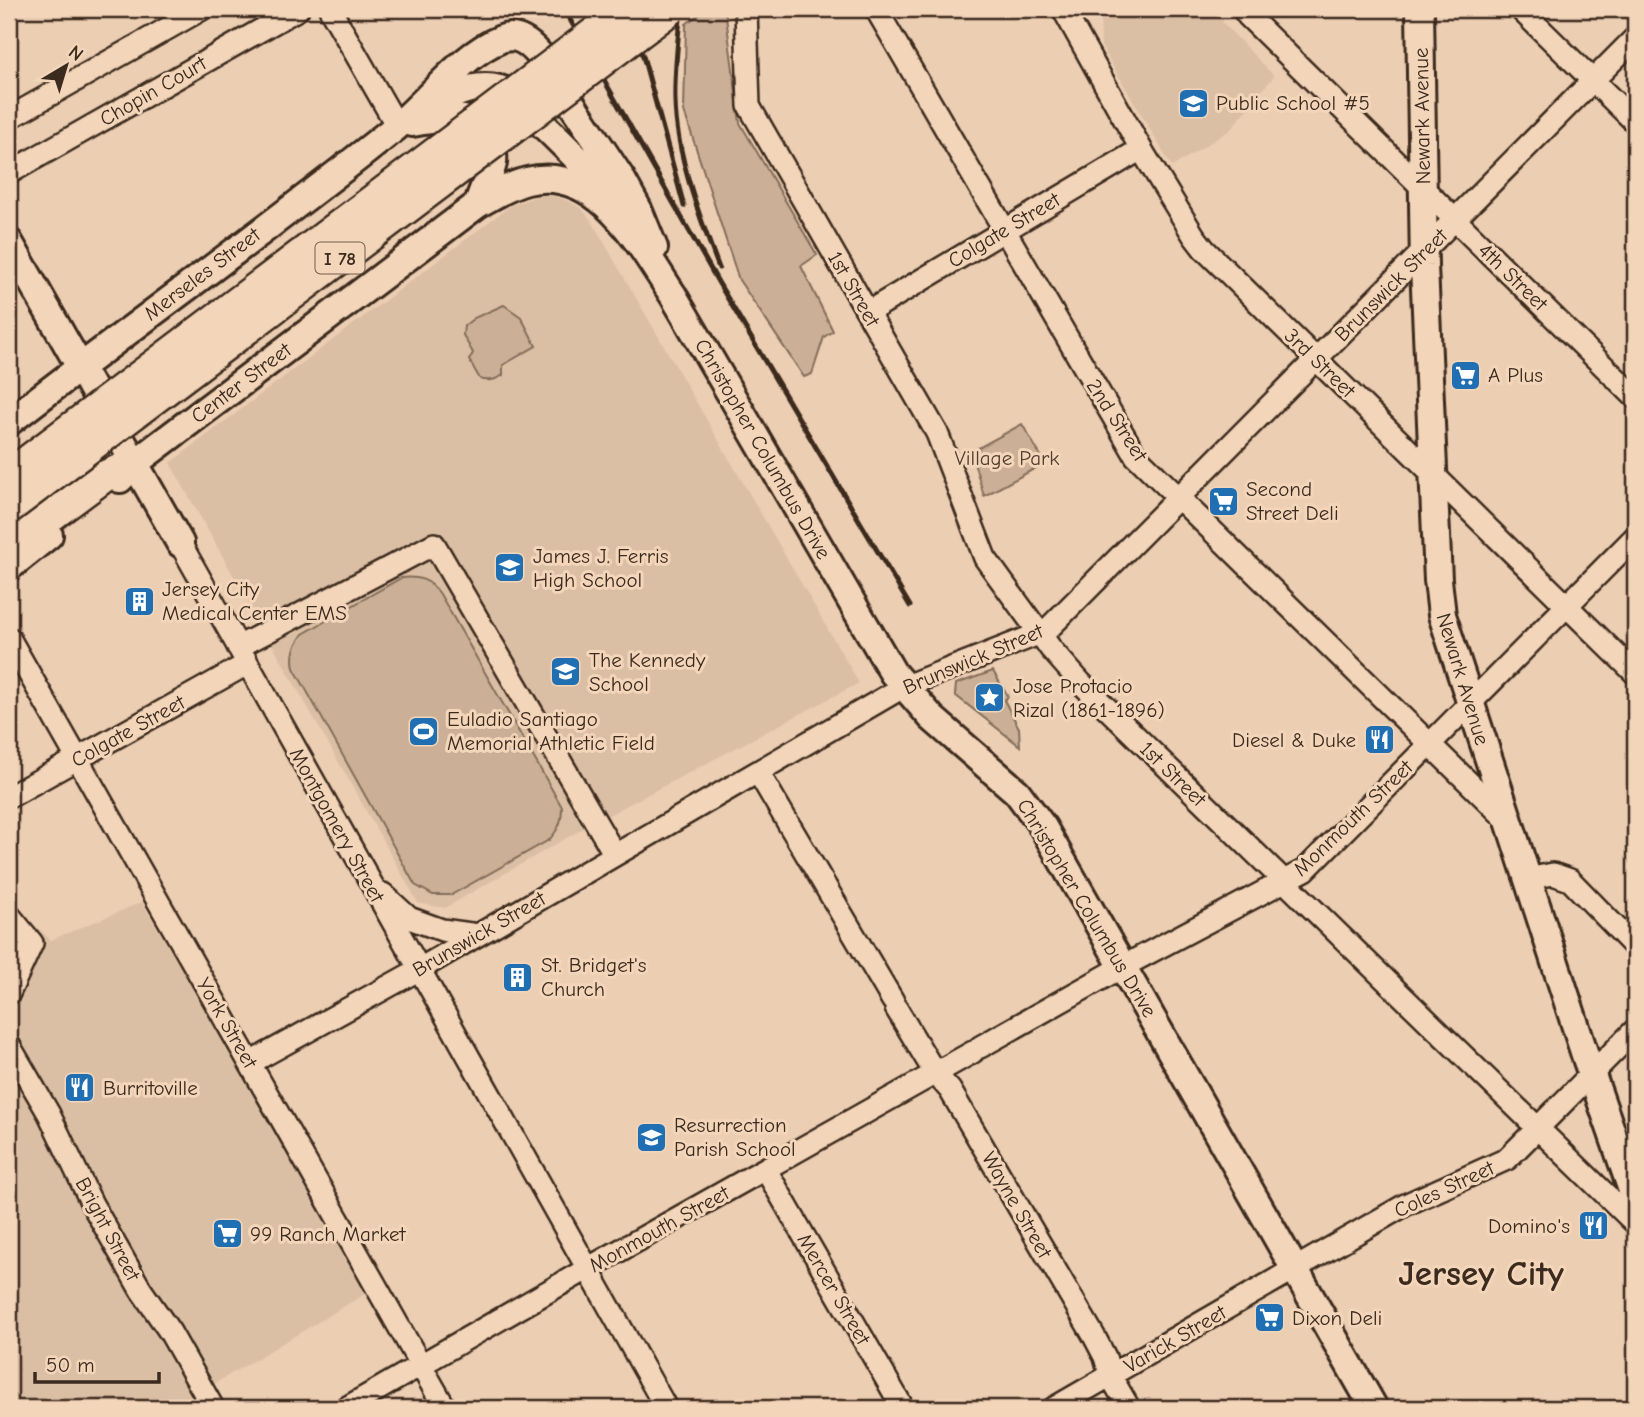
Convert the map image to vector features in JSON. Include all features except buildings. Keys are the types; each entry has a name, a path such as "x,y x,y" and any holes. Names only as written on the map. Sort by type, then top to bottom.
{"highway":[{"name":"I 78","path":"9,475 626,9"},
{"name":"I 78","path":"9,508 671,9"},
{"path":"9,547 105,476 135,463"}],"main road":[{"name":"Newark Avenue","path":"1420,9 1424,252 1438,593 1442,615 1507,820 1635,1199"},
{"name":"Christopher Columbus Drive","path":"397,126 481,51 500,39 520,39 538,54 621,178 638,209 673,295"},
{"name":"Christopher Columbus Drive","path":"397,126 457,92 478,86 496,87 512,94 613,193 659,260"},
{"path":"397,126 457,118 480,126 490,139 493,159 478,204"},
{"name":"Merseles Street","path":"9,422 397,126"},
{"name":"Christopher Columbus Drive","path":"478,204 524,181 551,178 576,185 599,199 623,223 673,295 884,660 903,687 940,725 1017,792 1042,827 1374,1408"},
{"name":"Center Street","path":"9,567 109,489 135,463 478,204"},
{"name":"Montgomery Street","path":"9,242 180,543"}],"street":[{"path":"9,118 202,9"},
{"name":"Chopin Court","path":"9,173 298,9"},
{"path":"330,9 397,126"},
{"name":"1st Street","path":"746,9 749,106 943,445 985,558 1040,634 1081,683 1635,1223"},
{"name":"2nd Street","path":"876,9 1136,456 1507,820"},
{"name":"3rd Street","path":"1063,9 1141,149 1194,236 1635,673"},
{"name":"4th Street","path":"1243,9 1635,397"},
{"path":"1520,9 1635,122"},
{"name":"Brunswick Street","path":"250,1063 418,970 903,687 1040,634 1055,624 1635,38"},
{"name":"Colgate Street","path":"868,312 1141,149"},
{"name":"Monmouth Street","path":"346,1408 1122,967 1305,870 1635,537"},
{"name":"Montgomery Street","path":"180,543 666,1408"},
{"name":"Colgate Street","path":"9,797 159,714 242,656 433,544 615,855"},
{"name":"York Street","path":"9,638 445,1408"},
{"name":"Wayne Street","path":"758,772 935,1073 950,1090 1094,1336 1105,1357 1111,1377 1129,1408"},
{"path":"1527,879 1553,874 1570,880 1635,947"},
{"path":"368,880 409,918 442,930 478,935"},
{"path":"9,915 32,943 9,993"},
{"name":"Coles Street","path":"1296,1268 1405,1205 1507,1159 1635,1030"},
{"name":"Bright Street","path":"9,1045 49,1114 92,1204 213,1408"},
{"name":"Mercer Street","path":"766,1170 903,1408"},
{"name":"Varick Street","path":"1054,1408 1296,1268"}],"shaded area":[{"name":"Public School #5","path":"1100,9 1222,9 1223,23 1274,76 1230,130 1172,167 1101,46"},
{"name":"James J. Ferris High School","path":"539,195 555,196 568,201 581,208 591,220 859,683 584,828 445,908 418,903 170,463 510,206"},
{"path":"142,902 370,1291 194,1396 200,1408 9,1408 9,903 51,940"}],"green space":[{"path":"706,9 725,9 740,123 817,255 801,266 833,331 824,337 812,374 804,377 739,280 684,111 686,24"},
{"path":"504,305 521,317 536,346 503,365 503,375 500,377 480,379 469,360 473,353 463,335 464,326 474,318"},
{"name":"Village Park","path":"1022,424 1045,463 984,496 971,452"},
{"name":"Euladio Santiago Memorial Athletic Field","path":"401,578 423,580 440,594 562,807 559,825 549,840 451,895 433,895 415,885 294,668 294,650 303,634"},
{"path":"993,671 1008,697 1004,700 1019,728 1020,746 955,695 956,684"}],"railway":[{"path":"564,9 718,282 910,606"},
{"path":"624,9 643,56 684,206"},
{"path":"681,9 675,78 676,122 690,186 719,268"}],"place":[{"name":"Public School #5","path":"1193,103"},
{"name":"A Plus","path":"1465,375"},
{"name":"Second Street Deli","path":"1223,501"},
{"name":"James J. Ferris High School","path":"510,568"},
{"name":"Jersey City Medical Center EMS","path":"139,601"},
{"name":"The Kennedy School","path":"566,672"},
{"name":"Jose Protacio Rizal (1861-1896)","path":"990,698"},
{"name":"Euladio Santiago Memorial Athletic Field","path":"424,731"},
{"name":"Diesel & Duke","path":"1379,740"},
{"name":"St. Bridget's Church","path":"518,977"},
{"name":"Burritoville","path":"80,1088"},
{"name":"Resurrection Parish School","path":"651,1137"},
{"name":"Domino's","path":"1593,1226"},
{"name":"99 Ranch Market","path":"227,1234"},
{"name":"Dixon Deli","path":"1269,1318"}],"district":[{"name":"Jersey City","path":"1481,1273"}]}
